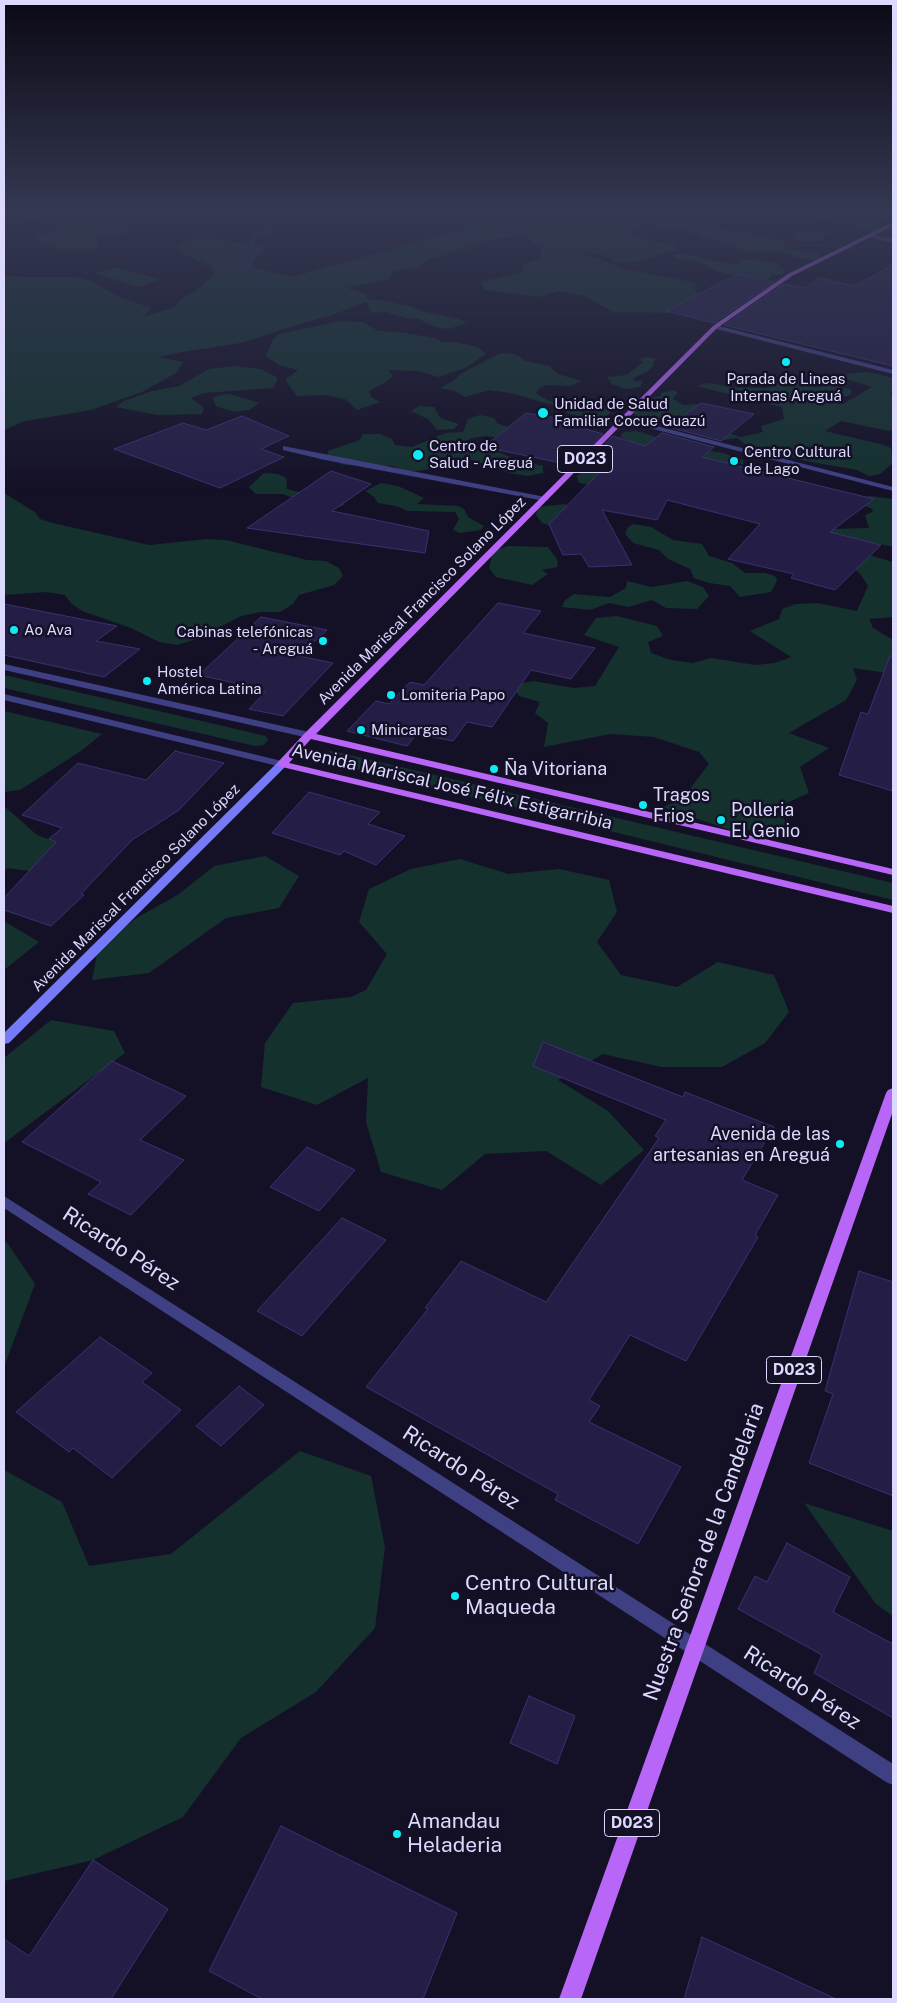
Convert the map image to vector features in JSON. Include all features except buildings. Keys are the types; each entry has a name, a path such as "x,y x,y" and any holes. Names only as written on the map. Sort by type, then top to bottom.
{"main road":[{"name":"Avenida Mariscal Francisco Solano López","path":"282,764 308,735 715,327 746,305"},
{"path":"308,735 893,872"},
{"name":"Avenida Mariscal José Félix Estigarribia","path":"282,764 893,910"},
{"name":"Nuestra Señora de la Candelaria","path":"570,1999 893,1093"}],"street":[{"path":"715,327 893,372"},
{"path":"625,419 893,489"},
{"path":"286,448 325,458 545,499"},
{"name":"Avenida Mariscal José Félix Estigarribia","path":"4,667 308,735"},
{"name":"Avenida Mariscal José Félix Estigarribia","path":"4,697 282,764"},
{"name":"Avenida Mariscal Francisco Solano López","path":"4,1040 282,764"},
{"name":"Ricardo Pérez","path":"4,1201 893,1775"}],"green space":[{"path":"4,305 144,305 151,308 144,317 176,305 358,305 241,343 159,357 183,362 176,373 142,392 91,410 25,421 4,430"},
{"path":"368,305 406,305 467,322 448,329 435,327 419,319 405,318 386,312 371,312"},
{"path":"602,305 680,305 672,313 614,312"},
{"path":"341,321 363,322 378,331 399,332 435,338 442,342 456,342 477,347 486,354 465,368 438,377 419,371 388,370 393,376 369,391 371,397 380,402 357,410 345,399 325,395 297,396 285,380 298,370 279,365 266,356 273,339 279,334"},
{"path":"501,353 515,354 526,361 549,366 558,374 582,381 570,386 547,385 540,388 536,393 549,401 580,405 595,403 608,406 610,413 603,420 596,422 568,413 552,405 511,393 489,390 465,397 455,391 440,388 453,381 462,373"},
{"path":"645,357 657,359 647,372 633,378 635,381 643,381 640,387 626,389 612,384 607,377 627,375 643,362 639,360"},
{"path":"234,366 261,369 278,378 273,388 204,393 191,398 204,408 202,414 158,415 116,407 124,401 152,391 179,386 209,369"},
{"path":"869,372 893,378 891,396 893,396 893,429 889,431 841,421 825,431 891,448 893,463 880,474 869,476 857,470 806,461 745,444 737,438 724,440 697,433 680,424 661,420 652,421 636,416 633,413 641,405 641,400 661,396 661,393 673,390 678,392 673,399 683,405 699,404 702,407 700,425 741,437 763,432 761,426 784,419 782,407 696,386 708,383 739,388 769,388 776,378 832,380 835,386 851,389 851,395 827,401 843,404 872,387 846,379 842,374"},
{"path":"230,394 259,403 249,410 235,412 216,406 213,398"},
{"path":"419,406 434,407 440,418 459,424 454,429 437,430 428,419 411,411"},
{"path":"480,415 494,418 498,424 527,431 502,438 486,436 472,438 451,448 501,453 512,458 543,466 543,473 527,476 510,473 471,460 441,457 432,469 408,472 393,466 344,465 328,458 328,451 360,440 363,434 380,434 392,439 395,445 412,447 445,433 463,432 468,419"},
{"path":"636,431 697,449 723,453 743,460 743,464 721,463 650,453 620,436 624,432"},
{"path":"598,467 628,490 579,483 577,476 583,470"},
{"path":"264,473 278,474 286,478 287,489 341,502 345,505 337,507 310,505 283,494 256,494 249,487"},
{"path":"381,483 398,486 424,498 417,504 458,506 464,509 468,517 484,526 481,530 460,533 453,530 459,519 455,512 408,511 396,506 378,503 374,497 365,491"},
{"path":"4,493 35,512 40,519 53,523 149,545 207,539 226,540 307,560 326,561 339,568 343,576 334,585 299,595 293,604 280,612 261,612 241,616 197,639 177,645 159,642 131,628 82,611 72,604 65,595 46,592 4,595"},
{"path":"870,496 893,499 893,547 831,533 798,522 832,529 869,528 865,515 872,512 873,509 857,503 856,498"},
{"path":"565,504 576,514 565,531 542,523 536,515 538,507"},
{"path":"633,524 651,527 673,540 702,544 709,556 732,563 745,573 766,573 775,576 777,581 771,592 740,597 730,586 709,583 694,578 690,569 668,559 659,550 633,543 625,534 628,527"},
{"path":"508,546 548,547 557,559 558,567 542,570 548,574 532,585 496,577 489,568 493,551"},
{"path":"858,552 893,562 893,617 869,619 873,628 893,640 893,674 853,668 857,680 846,700 789,733 829,748 800,767 809,793 773,809 791,826 781,839 757,830 730,830 663,807 682,799 709,764 699,752 654,737 610,734 544,747 548,723 535,713 540,702 519,696 512,685 533,681 574,688 595,686 619,647 584,635 596,618 617,616 657,626 663,636 648,642 651,653 671,660 693,663 711,658 755,665 775,663 791,657 750,631 779,619 782,609 796,604 817,603 857,611 868,586 861,575 842,558"},
{"path":"627,581 652,587 687,581 703,587 709,596 697,609 666,608 652,600 628,607 609,603 590,610 562,607 565,600 574,594 610,597 626,588"},
{"path":"4,675 266,736 268,740 264,745 255,746 4,688"},
{"path":"4,711 102,734 81,751 20,790 4,792"},
{"path":"333,751 893,883 893,900 318,760 323,752"},
{"path":"4,806 37,835 89,854 44,873 7,868 4,872"},
{"path":"265,856 299,876 279,908 226,918 149,973 92,980 98,949 135,919 179,894 214,866"},
{"path":"460,859 508,874 559,869 609,880 617,912 597,942 621,975 677,987 718,962 774,975 789,1012 765,1043 722,1067 661,1067 603,1054 558,1080 608,1111 644,1150 601,1185 546,1151 485,1154 442,1190 381,1172 366,1122 368,1078 317,1105 261,1087 265,1043 293,1003 351,997 366,990 387,954 359,922 369,889 411,869"},
{"path":"4,921 39,942 4,970"},
{"path":"51,1020 114,1031 125,1053 4,1143 4,1058"},
{"path":"6,1241 35,1284 4,1367 4,1244"},
{"path":"300,1451 371,1476 385,1547 375,1628 316,1692 241,1738 183,1817 93,1860 4,1881 4,1470 62,1502 89,1566 171,1554"},
{"path":"804,1503 893,1531 893,1616 876,1604"}],"place":[{"name":"Parada de Lineas Internas Areguá","path":"786,362"},
{"name":"Unidad de Salud Familiar Cocue Guazú","path":"543,413"},
{"name":"Centro de Salud - Areguá","path":"418,455"},
{"name":"Centro Cultural de Lago","path":"734,461"},
{"name":"Ao Ava","path":"14,630"},
{"name":"Cabinas telefónicas - Areguá","path":"323,641"},
{"name":"Hostel América Latina","path":"147,681"},
{"name":"Lomiteria Papo","path":"391,695"},
{"name":"Minicargas","path":"361,730"},
{"name":"Ña Vitoriana","path":"494,769"},
{"name":"Tragos Frios","path":"643,805"},
{"name":"Polleria El Genio","path":"721,820"},
{"name":"Avenida de las artesanias en Areguá","path":"840,1144"},
{"name":"Centro Cultural Maqueda","path":"455,1596"},
{"name":"Amandau Heladeria","path":"397,1834"}]}
